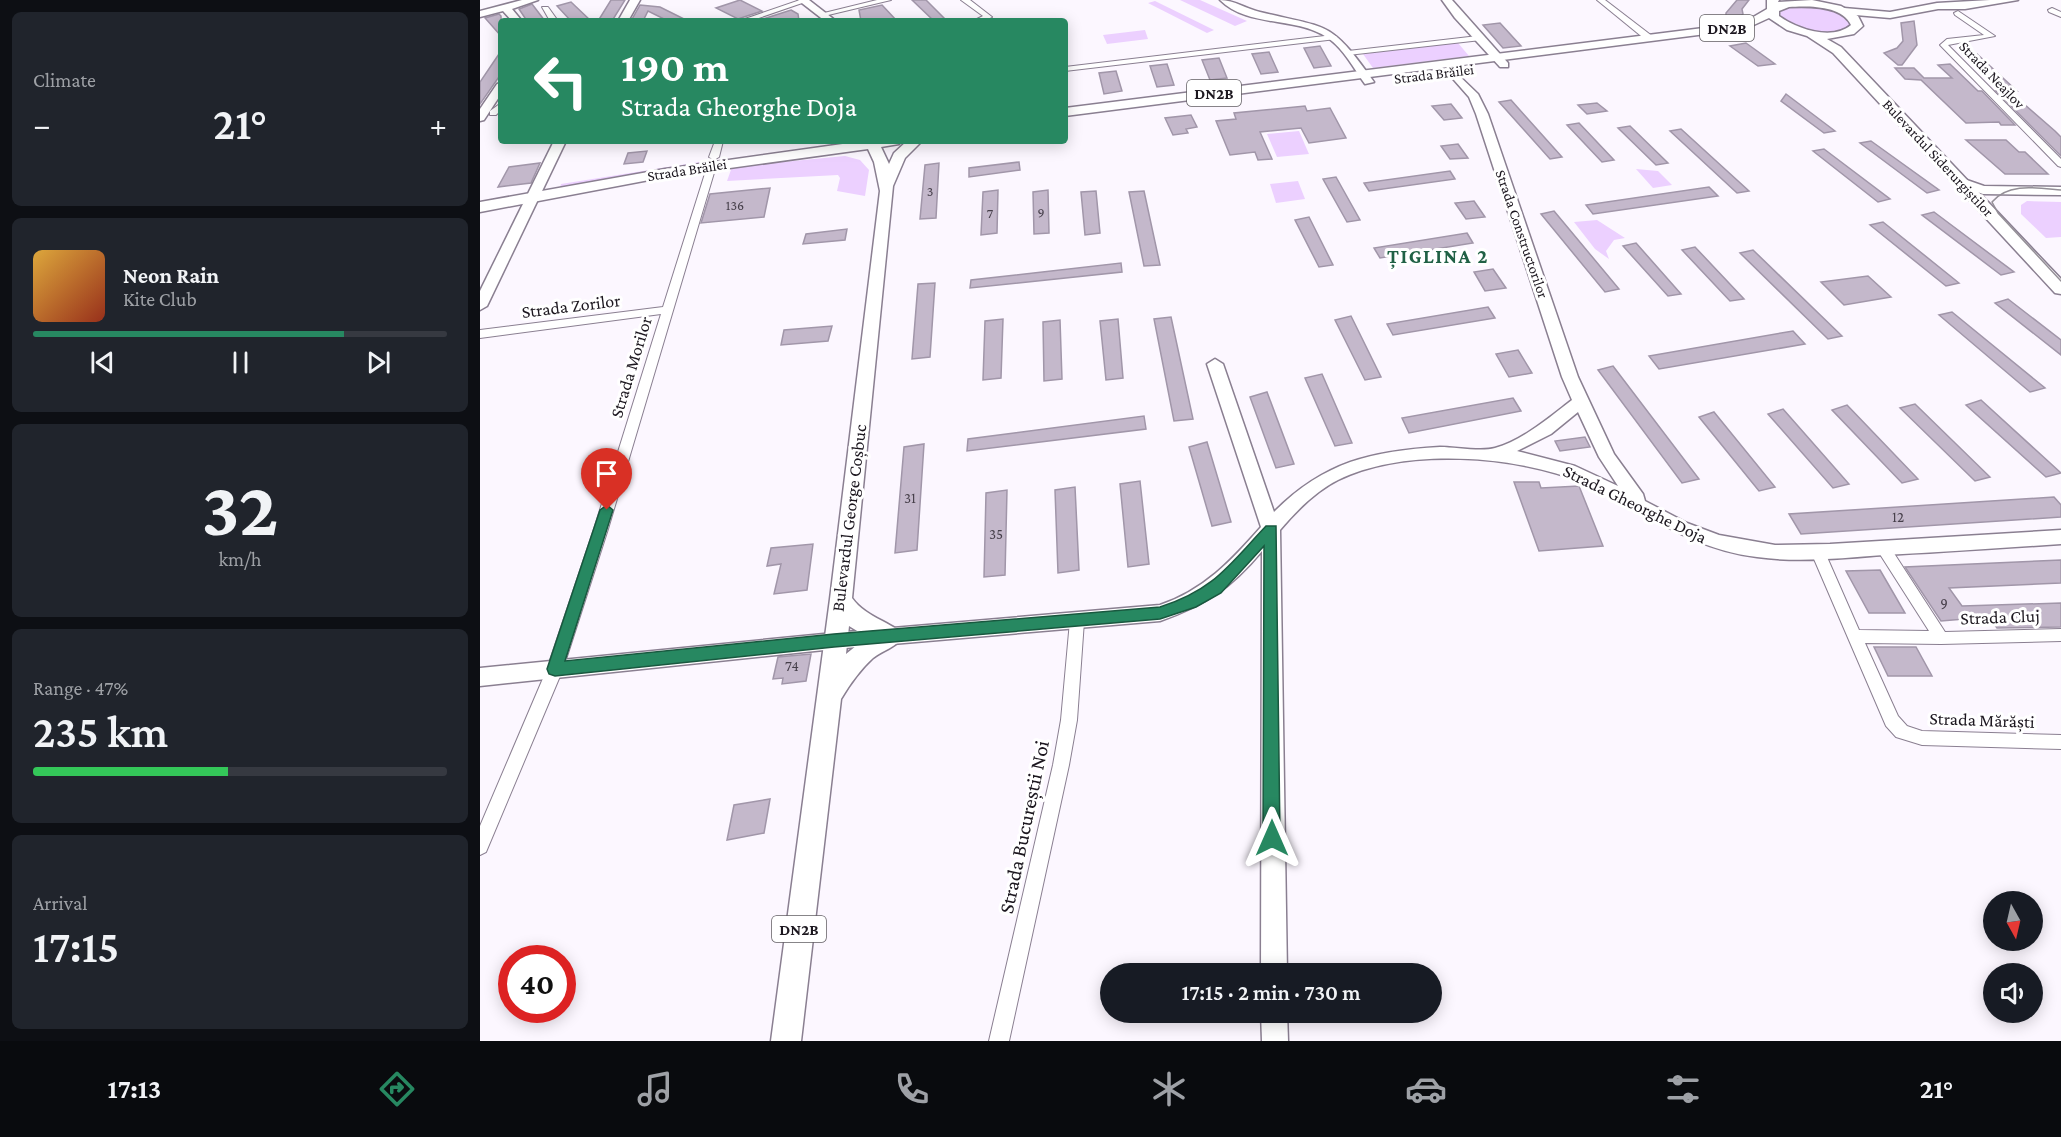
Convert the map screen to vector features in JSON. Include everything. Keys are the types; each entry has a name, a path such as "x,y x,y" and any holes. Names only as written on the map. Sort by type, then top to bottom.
{"main road":[{"path":"1827,0 1856,21 1857,26 1853,31"},
{"name":"Strada Brăilei","path":"1068,120 1745,26 1763,20 1773,6 1805,1 1842,10"},
{"name":"Strada Brăilei","path":"1773,6 1784,25 1806,33"},
{"name":"Strada Brăilei","path":"1068,112 1366,79 1452,72 1501,61 1769,32 1832,35 1853,31"},
{"name":"Bulevardul Siderurgiștilor","path":"1853,31 1850,40 1855,50 2061,268"},
{"name":"Bulevardul Siderurgiștilor","path":"1806,33 1837,50 2061,289"},
{"name":"Strada Brăilei","path":"480,196 537,191 838,144"},
{"name":"Bulevardul George Coșbuc","path":"786,1041 841,599 887,185 881,162 873,144"},
{"name":"DN2B","path":"887,185 899,156 912,144"},
{"path":"821,145 881,162"},
{"name":"Strada Brăilei","path":"480,207 537,191"},
{"path":"841,599 847,612 856,621 891,636"},
{"path":"827,700 861,653 875,642 891,636"}],"street":[{"path":"480,14 534,0"},
{"path":"625,18 635,0"},
{"path":"754,18 803,0 827,18 887,0"},
{"path":"965,0 988,17 985,18"},
{"path":"1225,0 1242,10 1319,29 1334,36 1366,79"},
{"path":"1447,0 1478,38 1501,61"},
{"path":"1842,10 1890,15 1950,10 2013,0"},
{"path":"1603,1 1649,38"},
{"path":"505,7 514,18"},
{"path":"545,9 552,18"},
{"name":"Strada Neajlov","path":"1950,10 1991,36 1947,41 1944,45 2061,164"},
{"path":"2052,10 2061,15"},
{"path":"1853,31 1890,15"},
{"path":"1068,69 1334,36"},
{"path":"1348,53 1478,38"},
{"name":"Strada Constructorilor","path":"1452,72 1474,96 1482,114 1580,402 1614,469 1644,508"},
{"path":"484,113 498,91"},
{"path":"484,113 498,107"},
{"path":"480,306 560,144"},
{"name":"Strada Morilor","path":"480,846 555,669 601,529 718,144"},
{"path":"1961,182 1989,191 2061,191"},
{"name":"Strada Zorilor","path":"480,334 667,310"},
{"path":"1215,364 1271,530 1274,963"},
{"path":"1496,455 1545,430 1580,402"},
{"name":"Strada Gheorghe Doja","path":"480,677 834,641 1160,613 1191,603 1216,589 1317,484 1360,465 1408,457 1496,455 1537,461 1573,472 1686,531 1716,543 1757,550 1818,552 2061,537"},
{"name":"Strada Cluj","path":"1883,548 1941,638"},
{"path":"1818,552 1856,636"},
{"name":"Strada Bucureștii Noi","path":"999,1041 1063,753 1069,720 1077,621"},
{"name":"Strada Cluj","path":"1856,636 1941,638 2061,635"},
{"name":"Strada Mărăști","path":"1856,636 1892,721 1902,732 1922,738 2061,742"},
{"path":"1274,1023 1275,1041"}],"shaded area":[{"path":"1180,0 1200,0 1247,21 1235,26"},
{"path":"1155,1 1214,30 1207,33 1148,3"},
{"path":"1798,5 1831,9 1848,17 1852,26 1834,32 1816,32 1781,17 1780,13 1783,9"},
{"path":"1145,30 1148,39 1107,44 1103,35"},
{"path":"1458,43 1469,56 1373,68 1363,54"},
{"path":"1299,131 1309,154 1277,157 1267,134"},
{"path":"845,156 860,160 869,170 865,196 837,191 840,178 838,175 727,181 732,167"},
{"path":"712,160 712,163 560,188 561,184"},
{"path":"1636,169 1658,171 1672,185 1653,188"},
{"path":"1298,181 1305,199 1276,203 1270,184"},
{"path":"2027,201 2061,202 2061,237 2046,238 2021,214 2021,205"},
{"path":"1597,220 1625,238 1614,240 1606,251 1609,259 1595,249 1574,222"}],"building":[{"path":"611,0 625,0 614,18 600,18"},
{"path":"740,0 762,11 736,18 716,8"},
{"path":"912,0 926,0 944,18 931,18"},
{"path":"1737,0 1749,0 1742,9 1743,14 1737,19 1726,19 1726,13"},
{"path":"571,2 588,18 568,18 557,6"},
{"path":"532,4 543,18 525,18 519,9"},
{"path":"640,5 660,7 682,18 662,18 648,11 644,18 633,18"},
{"path":"882,5 894,18 860,18 859,10"},
{"path":"791,10 798,14 799,18 766,18"},
{"path":"499,14 501,16 498,18 498,33 485,18"},
{"path":"1914,21 1917,45 1902,65 1898,65 1884,53 1897,48 1903,41 1901,23"},
{"path":"1500,23 1521,46 1503,48 1483,25"},
{"path":"1746,43 1775,64 1758,66 1730,46"},
{"path":"1320,46 1331,66 1314,68 1304,48"},
{"path":"1269,52 1278,72 1261,74 1252,54"},
{"path":"1963,54 1977,54 2017,91 2004,91"},
{"path":"498,55 498,78 480,104 480,82"},
{"path":"1219,58 1227,78 1210,80 1202,60"},
{"path":"1167,64 1174,85 1157,87 1150,66"},
{"path":"1950,64 1978,91 1982,91 2015,125 2001,125 1999,122 1966,123 1921,80 1905,79 1895,68 1914,68 1924,78 1952,78 1938,65"},
{"path":"1116,71 1122,91 1104,94 1099,73"},
{"path":"1996,91 2009,91 2061,137 2061,156"},
{"path":"1786,94 1835,131 1824,133 1781,101"},
{"path":"1511,100 1562,157 1550,159 1499,102"},
{"path":"1597,103 1607,111 1587,114 1578,105"},
{"path":"1451,104 1462,118 1444,120 1432,106"},
{"path":"1305,106 1307,111 1330,108 1346,138 1309,143 1301,128 1260,132 1272,159 1258,160 1255,152 1230,155 1216,121 1236,119 1234,113"},
{"path":"1191,115 1197,127 1186,129 1188,133 1173,135 1165,118"},
{"path":"1579,123 1614,160 1602,162 1567,125"},
{"path":"1630,126 1668,163 1656,165 1618,128"},
{"path":"1681,129 1749,191 1737,193 1670,131"},
{"path":"1966,140 2006,140 2019,152 2025,152 2048,174 2005,174"},
{"path":"1871,141 1939,190 1927,193 1860,143"},
{"path":"1458,144 1468,158 1450,159 1441,146"},
{"path":"1824,149 1890,199 1878,202 1813,151"},
{"path":"647,151 643,162 624,164 628,153"},
{"path":"1019,162 1020,170 969,177 969,168"},
{"path":"540,163 531,183 498,187 509,167"},
{"path":"939,163 936,218 920,219 925,165"},
{"path":"1450,171 1455,179 1369,191 1364,183"},
{"path":"1336,177 1360,220 1347,222 1323,179"},
{"path":"1709,187 1718,196 1593,214 1586,205"},
{"path":"770,188 764,217 701,223 710,194"},
{"path":"998,190 997,233 981,235 983,192"},
{"path":"1048,190 1049,233 1034,234 1033,192"},
{"path":"1096,191 1100,233 1085,235 1081,192"},
{"path":"1144,191 1160,265 1144,266 1129,192"},
{"path":"1474,201 1485,217 1466,219 1455,203"},
{"path":"1554,211 1619,289 1605,292 1541,214"},
{"path":"1934,212 2014,272 2001,275 1922,215"},
{"path":"1309,217 1333,265 1319,267 1295,220"},
{"path":"1883,222 1959,283 1946,286 1870,225"},
{"path":"847,229 845,240 803,244 806,234"},
{"path":"1467,233 1473,243 1380,258 1374,248"},
{"path":"1636,243 1681,294 1668,296 1623,246"},
{"path":"1695,247 1744,299 1730,301 1682,250"},
{"path":"1753,250 1842,336 1828,339 1740,253"},
{"path":"1121,263 1122,272 970,288 971,280"},
{"path":"1493,269 1506,288 1485,291 1474,272"},
{"path":"1868,276 1891,297 1844,305 1821,282"},
{"path":"935,283 930,357 912,359 918,284"},
{"path":"2008,299 2061,340 2061,355 1995,303"},
{"path":"1488,307 1495,318 1393,335 1387,324"},
{"path":"1952,312 2045,388 2030,392 1939,315"},
{"path":"1351,316 1381,377 1365,380 1335,320"},
{"path":"1171,317 1193,419 1174,421 1154,319"},
{"path":"1003,319 1001,378 983,380 985,321"},
{"path":"1118,319 1123,378 1106,380 1100,321"},
{"path":"1060,320 1062,379 1044,381 1043,322"},
{"path":"832,326 828,341 781,345 784,330"},
{"path":"1793,331 1805,344 1659,369 1649,356"},
{"path":"1518,350 1532,373 1509,377 1496,354"},
{"path":"1613,366 1699,479 1682,483 1598,370"},
{"path":"1322,374 1352,443 1335,446 1305,378"},
{"path":"1267,392 1294,464 1276,468 1250,397"},
{"path":"1513,398 1521,411 1409,433 1402,418"},
{"path":"1981,400 2061,473 2046,477 1966,405"},
{"path":"1915,404 1990,477 1975,481 1900,408"},
{"path":"1847,405 1918,479 1902,483 1832,410"},
{"path":"1783,409 1849,484 1833,488 1768,414"},
{"path":"1714,412 1775,487 1759,491 1699,417"},
{"path":"1144,416 1146,429 967,451 968,439"},
{"path":"1585,437 1590,447 1560,451 1555,441"},
{"path":"1207,442 1231,522 1212,526 1189,447"},
{"path":"924,444 917,550 895,553 904,447"},
{"path":"1140,481 1149,564 1128,567 1120,484"},
{"path":"1514,482 1539,482 1541,488 1579,486 1603,546 1539,551"},
{"path":"1075,487 1079,570 1058,573 1055,490"},
{"path":"1007,490 1005,575 984,577 986,493"},
{"path":"2054,497 2061,505 2061,517 1801,534 1789,514"},
{"path":"813,544 807,590 774,594 781,564 767,566 771,548"},
{"path":"2061,560 2061,583 1949,588 1962,606 2061,603 2061,627 1997,628 1989,617 1941,621 1905,567"},
{"path":"1880,570 1905,613 1869,613 1846,571"},
{"path":"1874,647 1916,647 1932,676 1888,676"},
{"path":"811,654 806,681 782,684 783,678 773,679 778,657"},
{"path":"770,799 764,833 727,840 734,805"}],"tram line":[{"path":"2061,190 2015,189 2006,191 1992,202 1998,213 2061,281"}],"district":[{"name":"ȚIGLINA 2","path":"1438,256"}],"route":[{"path":"607,510 555,669 834,641 1160,613 1191,603 1216,589 1271,530 1272,838"}]}
